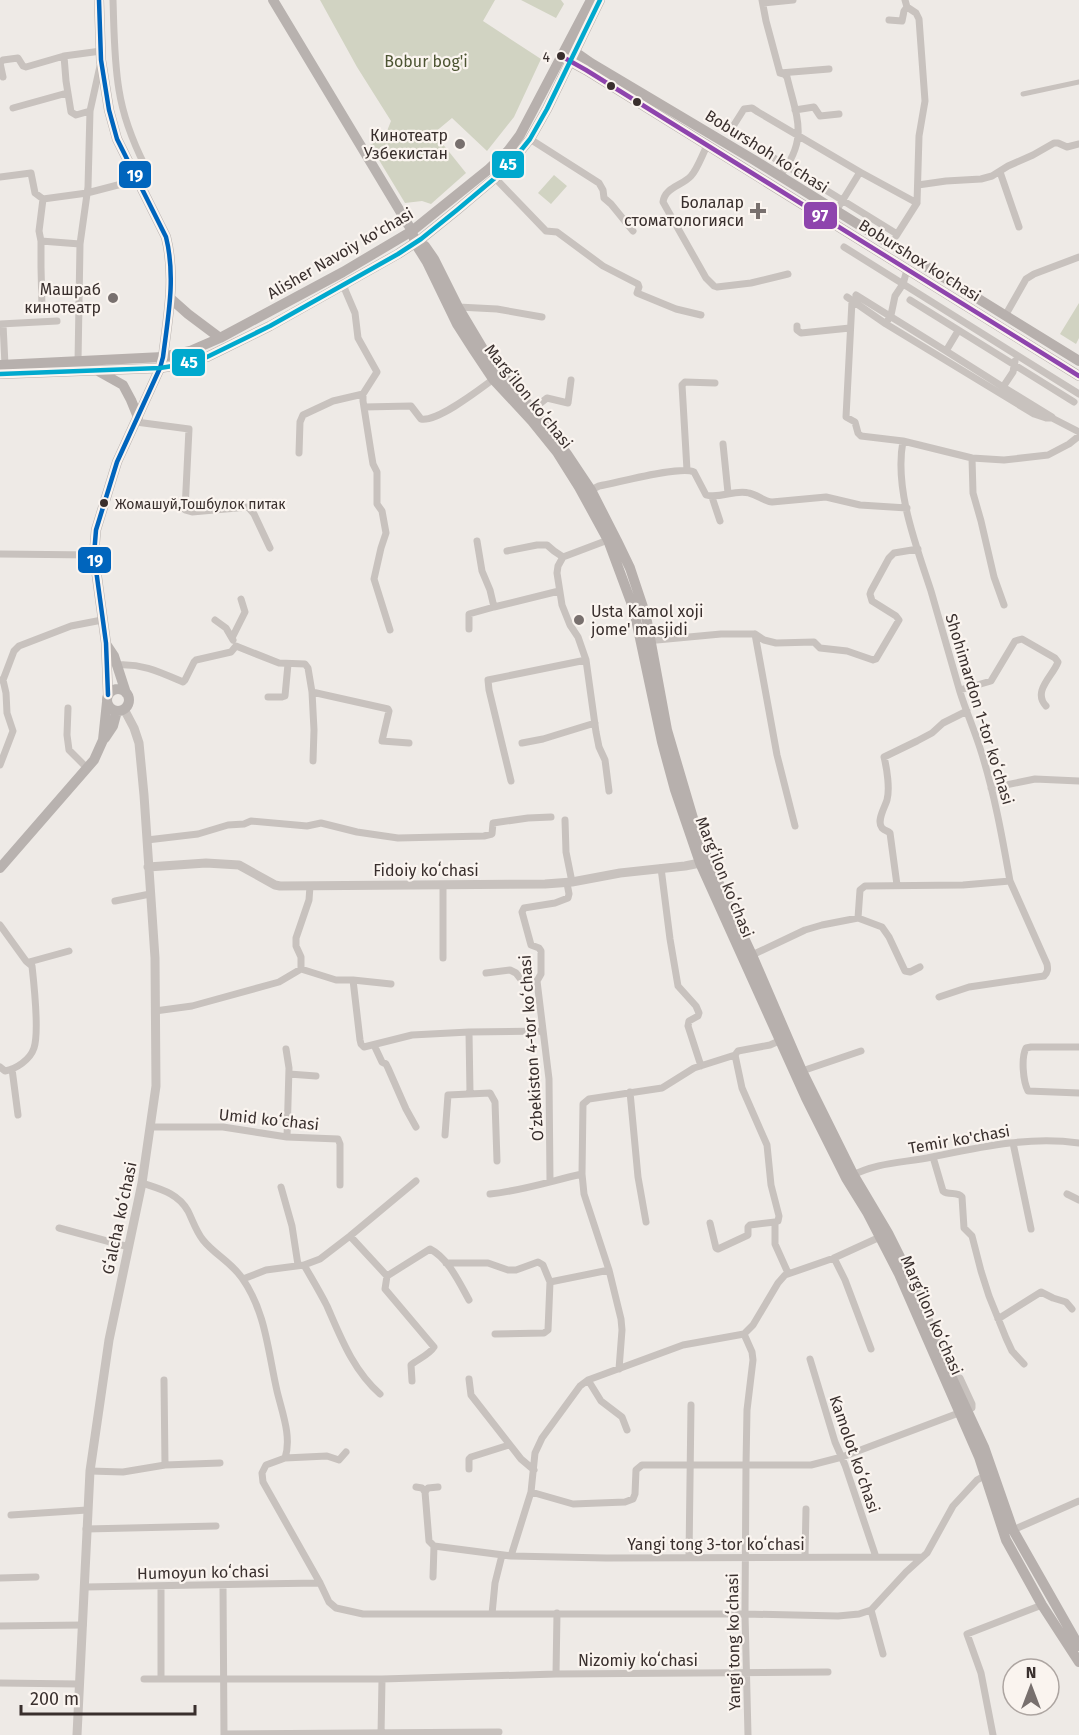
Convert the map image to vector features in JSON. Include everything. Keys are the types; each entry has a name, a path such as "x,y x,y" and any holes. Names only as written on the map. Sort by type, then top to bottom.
{"main road":[{"path":"99,0 101,56 109,110 117,139 159,221 168,245 171,262 170,298 162,362 117,462 96,530 94,555 106,643 107,699 103,740"},
{"path":"273,0 412,231"},
{"name":"Alisher Navoiy ko'chasi","path":"2,368 98,370 162,362 220,338 343,272 412,231 515,151 527,124 575,57 591,0"},
{"path":"162,362 179,365 207,357 238,343 343,285 418,241 495,178 515,151 530,139 564,73 569,69 580,39 600,0"},
{"name":"Boburshox ko'chasi","path":"575,57 708,146 1079,376"},
{"name":"Boburshoh koʻchasi","path":"575,57 651,97 1079,362"},
{"name":"Margʻilon koʻchasi","path":"412,231 457,324 557,452 608,540 646,641 667,730 704,862 779,1041 850,1176 899,1254 953,1380 1006,1540 1042,1605 1079,1662"},
{"name":"Margʻilon koʻchasi","path":"418,241 434,259 497,376 532,409 591,490 630,568 646,616 646,641"},
{"path":"170,298 220,338"},
{"name":"Alisher Navoiy ko'chasi","path":"2,368 78,362 162,362"},
{"path":"98,370 123,386 131,400 137,419"},
{"path":"0,867 94,760 103,740 121,710 128,703 129,699 114,656 106,643"},
{"path":"107,699 116,689 126,693"},
{"path":"107,699 111,708 121,710"},
{"name":"Margʻilon koʻchasi","path":"704,862 752,955 850,1176 993,1470 1013,1530 1079,1646"}],"street":[{"path":"113,0 116,70 122,106 145,166"},
{"path":"780,73 763,2 793,0"},
{"path":"889,21 902,21 906,4 918,16 925,101 920,124 917,203 890,245"},
{"path":"64,56 72,114 90,111"},
{"path":"3,77 1,61 18,58 24,67 64,56 101,56 90,111 89,178 80,244 78,362"},
{"path":"780,73 829,69"},
{"path":"780,73 787,77 799,135 794,154 780,176"},
{"path":"1023,94 1079,82"},
{"path":"13,108 68,93"},
{"path":"109,110 122,106"},
{"path":"795,110 814,107 820,116 839,114"},
{"path":"897,234 735,134 732,128 744,109 752,108 917,203"},
{"path":"530,139 599,183 604,198 633,231"},
{"path":"918,185 993,176 1013,163 1054,143 1067,147 1079,144"},
{"path":"708,146 690,177 664,195 663,202 706,278 717,287 751,284 788,274"},
{"path":"836,211 860,172"},
{"path":"999,172 1019,227"},
{"path":"0,177 31,173 35,193 44,199 87,193 137,180"},
{"path":"495,178 546,231 557,232 603,266 638,284 637,293 676,309 701,315"},
{"path":"42,308 39,231 44,199"},
{"path":"41,241 80,244"},
{"path":"844,247 1079,394"},
{"path":"1005,315 1026,279 1079,257"},
{"path":"886,324 891,317 895,296 903,284 907,270"},
{"path":"343,285 355,312 358,338 377,372 363,394 370,452 377,472 378,504 384,516 386,533 374,579 390,630"},
{"path":"852,298 891,317 1079,434 1069,444 1048,455 1005,460 972,458 903,441 861,436 855,422 846,417 852,298"},
{"path":"852,298 886,324 1029,411 1039,416 1052,418"},
{"path":"910,300 1074,402"},
{"path":"458,307 497,309 542,316"},
{"path":"946,351 959,320"},
{"path":"2,368 1,324 57,321"},
{"path":"797,326 797,330 801,333 850,328"},
{"path":"1003,387 1013,372 1018,356"},
{"path":"364,407 411,406 421,419 427,420 450,410 497,376"},
{"path":"532,409 547,398 568,403 571,380"},
{"path":"687,470 682,420 682,385 685,382 715,383"},
{"path":"300,453 300,422 303,415 333,401 363,394"},
{"path":"137,419 189,429 185,510 192,512 248,507 254,514 270,548"},
{"name":"Shohimardon 1-tor koʻchasi","path":"903,441 900,468 902,488 918,549 960,690 980,745 1010,881 1047,964 1047,973 1044,976 969,987 939,997"},
{"path":"723,444 728,493"},
{"path":"972,458 973,493 994,577 1004,604"},
{"path":"591,490 599,486 687,470 694,472 706,495 712,497 728,493 749,493 772,501 826,497 860,505 907,508"},
{"path":"712,497 720,521"},
{"path":"608,540 563,557 558,566 562,605 578,637 586,660 599,747 605,760 609,790"},
{"path":"477,541 482,571 494,607"},
{"path":"507,551 547,544 563,557"},
{"path":"646,641 755,634 770,642 814,642 820,648 847,651 876,659 899,620 872,601 871,591 894,553 918,549"},
{"path":"0,554 77,553 94,555"},
{"path":"470,628 469,614 560,591"},
{"path":"232,638 245,612 241,598"},
{"path":"0,765 13,730 7,713 6,693 1,680 14,651 19,646 71,626 102,620"},
{"path":"215,620 226,628 236,646 279,663 305,664 308,668 312,692 313,761"},
{"path":"755,634 777,755 795,826"},
{"path":"960,690 991,681 1015,641 1022,639 1058,662 1041,692 1041,699 1046,706"},
{"path":"116,665 131,664 144,667 183,682 196,660 231,652 236,646"},
{"path":"511,781 488,680 586,660"},
{"path":"268,697 285,696 288,664"},
{"path":"312,692 388,709 382,741 409,743"},
{"path":"68,708 69,750 87,768"},
{"name":"Gʻalcha koʻchasi","path":"77,1735 90,1471 107,1351 142,1184 156,1086 155,958 141,758 134,728 121,710"},
{"path":"897,885 890,833 883,829 881,824 888,799 888,774 884,757 932,733 944,723 967,711"},
{"path":"113,726 122,723 134,728"},
{"path":"522,743 595,723"},
{"path":"991,788 1035,779 1079,781"},
{"path":"147,840 198,834 251,821 308,826 321,823 357,832 398,838 484,836 492,834 493,823 551,817"},
{"path":"565,820 570,882"},
{"name":"Fidoiy koʻchasi","path":"148,867 197,864 239,865 275,885 442,885 570,882 704,862"},
{"path":"661,868 678,986 699,1012 698,1016 688,1021 688,1026 701,1066"},
{"path":"858,918 861,888 866,886 963,885 1010,881"},
{"name":"Oʻzbekiston 4-tor koʻchasi","path":"550,1181 550,1101 537,981 541,974 541,951 540,948 531,945 523,909 555,903 568,897 570,882"},
{"path":"442,885 443,958"},
{"path":"301,969 296,938 309,900 309,886"},
{"path":"115,901 150,894"},
{"path":"752,955 805,930 858,918 882,927 905,971 910,972 920,968"},
{"path":"0,925 29,962 33,972 35,1004 34,1049 28,1059 12,1069 5,1071 0,1067"},
{"path":"29,962 69,951"},
{"path":"155,1011 192,1006 279,982 301,969 336,980 391,984"},
{"path":"486,973 510,970 516,973 523,982 537,981"},
{"path":"353,980 361,1044 364,1047 412,1035 543,1031"},
{"path":"469,1032 470,1093"},
{"path":"619,1369 621,1319 609,1270 584,1194 583,1104 589,1099 662,1088 686,1072 747,1049 771,1045 779,1041"},
{"path":"374,1045 382,1062 386,1064 416,1127"},
{"path":"1079,1047 1031,1047 1026,1048 1023,1054 1028,1091 1079,1093"},
{"path":"286,1049 289,1074 287,1137"},
{"path":"802,1071 861,1051"},
{"path":"710,1223 718,1249 748,1235 750,1225 775,1222 778,1221 779,1216 771,1185 767,1145 742,1088 735,1054"},
{"path":"12,1069 18,1115"},
{"path":"289,1074 316,1076"},
{"path":"630,1092 638,1176 646,1222"},
{"path":"445,1135 448,1095 490,1093 495,1102 497,1161"},
{"name":"Umid koʻchasi","path":"151,1126 223,1127 287,1137 339,1140 340,1185"},
{"name":"Temir ko'chasi","path":"850,1176 870,1167 983,1146 1054,1141 1079,1143"},
{"path":"1013,1143 1031,1229"},
{"path":"933,1157 943,1191 962,1197 964,1228 972,1236 981,1271 1012,1351 1024,1364"},
{"path":"490,1194 514,1192 582,1174"},
{"path":"243,1279 266,1270 302,1265 320,1259 416,1181"},
{"path":"142,1184 166,1191 178,1199 187,1209 204,1241 225,1258 243,1279 258,1307 266,1330 271,1366 286,1427 288,1445 285,1458"},
{"path":"281,1187 302,1265 327,1306 350,1358 364,1378 380,1394"},
{"path":"1068,1194 1079,1200"},
{"path":"775,1222 775,1244 788,1273"},
{"path":"59,1228 129,1247"},
{"path":"350,1236 387,1276"},
{"path":"511,1556 531,1492 535,1453 542,1438 580,1386 588,1380 683,1345 744,1334 753,1325 785,1275 834,1258 880,1237"},
{"path":"412,1381 411,1365 434,1347 388,1292 385,1285 387,1276 430,1249 446,1263 469,1300"},
{"path":"834,1258 845,1280 871,1349"},
{"path":"446,1263 488,1263 508,1270 516,1270 538,1262 543,1265 550,1282 548,1330 544,1333 495,1334"},
{"path":"550,1282 609,1270"},
{"path":"999,1319 1041,1292 1066,1302 1072,1309"},
{"name":"Yangi tong koʻchasi","path":"744,1334 753,1360 747,1410 746,1465 748,1735"},
{"name":"Kamolot koʻchasi","path":"810,1359 835,1442 876,1557"},
{"path":"164,1380 165,1465"},
{"path":"469,1380 471,1395 520,1459 534,1470"},
{"path":"588,1380 601,1401 622,1417 627,1430"},
{"path":"689,1557 691,1405"},
{"path":"531,1492 573,1504 630,1502 635,1494 636,1470 642,1465 811,1465 842,1457 963,1412"},
{"path":"469,1469 471,1457 509,1445"},
{"path":"346,1452 339,1460 327,1455 285,1458 266,1465 262,1479 329,1602 336,1608 363,1614 557,1613 838,1616 859,1614 871,1610 930,1549 953,1506 977,1480 986,1475"},
{"path":"90,1471 123,1472 165,1465 220,1463"},
{"path":"416,1487 422,1488 425,1492 429,1541 434,1546 433,1577"},
{"path":"425,1492 428,1488 438,1487"},
{"path":"1013,1530 1079,1501"},
{"path":"11,1515 87,1509"},
{"path":"805,1557 806,1509"},
{"path":"86,1529 216,1526"},
{"name":"Yangi tong 3-tor koʻchasi","path":"434,1546 511,1556 922,1557"},
{"path":"492,1614 495,1583 502,1555"},
{"path":"0,1578 36,1577"},
{"name":"Humoyun koʻchasi","path":"86,1587 320,1583"},
{"path":"223,1585 224,1734 499,1732"},
{"path":"161,1586 161,1679"},
{"path":"993,1735 981,1673 968,1634 1042,1605"},
{"path":"871,1610 883,1654"},
{"path":"556,1674 557,1613"},
{"path":"0,1626 83,1625"},
{"name":"Nizomiy koʻchasi","path":"144,1679 382,1679 556,1674 828,1672"},
{"path":"381,1734 382,1679"},
{"path":"0,1683 79,1684"}],"green space":[{"name":"Bobur bog'i","path":"320,0 495,0 483,21 541,59 514,117 487,151 452,118 434,133 466,173 431,204 422,201 405,203 370,145 385,136 391,121 357,67"},
{"path":"521,0 561,0 564,4 556,18"},
{"path":"554,175 567,186 551,204 538,193"},
{"path":"1079,303 1079,338 1076,344 1060,334"}],"transit line":[{"name":"19","path":"99,0 101,60 109,110 117,139 166,237 171,282 160,368 117,462 96,530 94,555 106,643 108,695"},
{"name":"45","path":"0,374 160,368 207,357 270,326 398,254 421,239 495,178 530,139 600,0"},
{"name":"97","path":"561,56 1079,376"}],"place":[{"name":"4","path":"561,56"},
{"name":"Кинотеатр Узбекистан","path":"460,144"},
{"name":"Болалар стоматологияси","path":"758,211"},
{"name":"Машраб кинотеатр","path":"113,298"},
{"name":"Жомашуй,Тошбулок питак","path":"104,503"},
{"name":"Usta Kamol xoji jome' masjidi","path":"579,620"}]}
